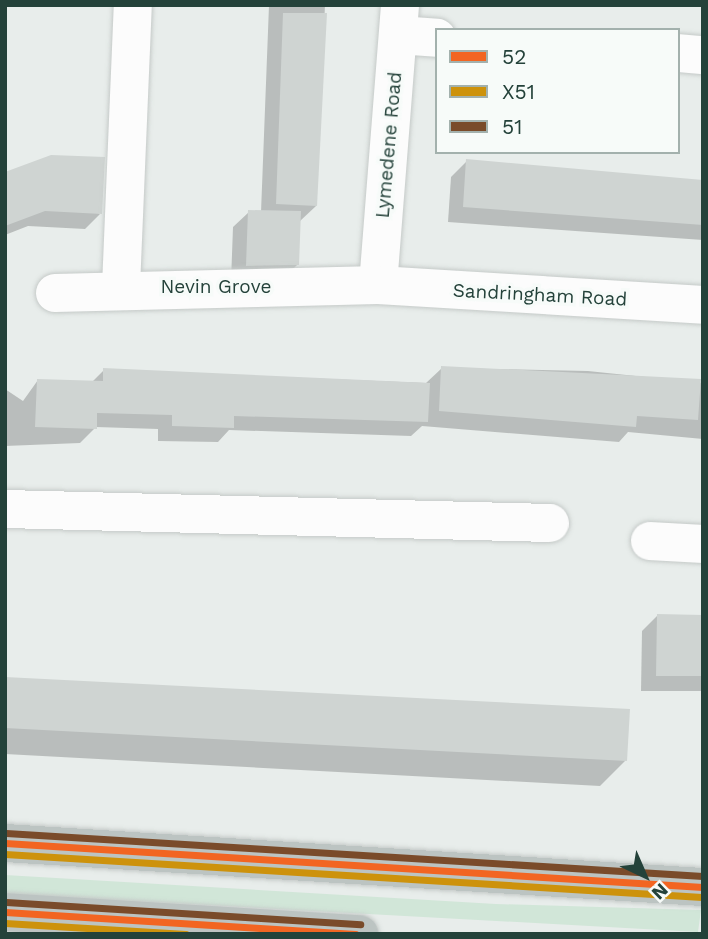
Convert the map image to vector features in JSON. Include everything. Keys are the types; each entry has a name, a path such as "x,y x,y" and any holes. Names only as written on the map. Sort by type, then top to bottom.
{"highway":[{"path":"5,843 703,887"},
{"path":"5,912 104,926 359,934"}],"street":[{"path":"121,287 134,5"},
{"path":"399,20 435,37"},
{"name":"Lymedene Road","path":"378,285 399,20"},
{"path":"680,53 703,55"},
{"name":"Nevin Grove","path":"55,293 121,287 378,285"},
{"name":"Sandringham Road","path":"378,285 703,305"},
{"path":"5,509 550,523"},
{"path":"650,541 703,544"}],"green space":[{"path":"5,875 496,904 701,910 698,932 5,894"}],"building":[{"path":"283,13 327,13 317,206 276,204"},
{"path":"51,155 105,157 102,214 45,211 5,226 5,172"},
{"path":"466,159 703,180 703,225 463,207"},
{"path":"248,210 301,211 299,265 246,266"},
{"path":"441,366 701,379 698,420 637,416 636,427 439,411"},
{"path":"103,368 430,383 428,422 234,416 234,428 172,426 172,415 97,413 97,429 35,427 37,379 103,381"},
{"path":"657,614 703,615 703,676 656,676"},
{"path":"5,677 630,709 627,761 5,728"}],"transit line":[{"name":"51","path":"6,833 703,876"},
{"name":"52","path":"5,843 703,887"},
{"name":"X51","path":"5,854 702,897"},
{"name":"51","path":"6,902 360,924"},
{"name":"52","path":"5,912 355,934"},
{"name":"X51","path":"5,923 186,934"}]}
